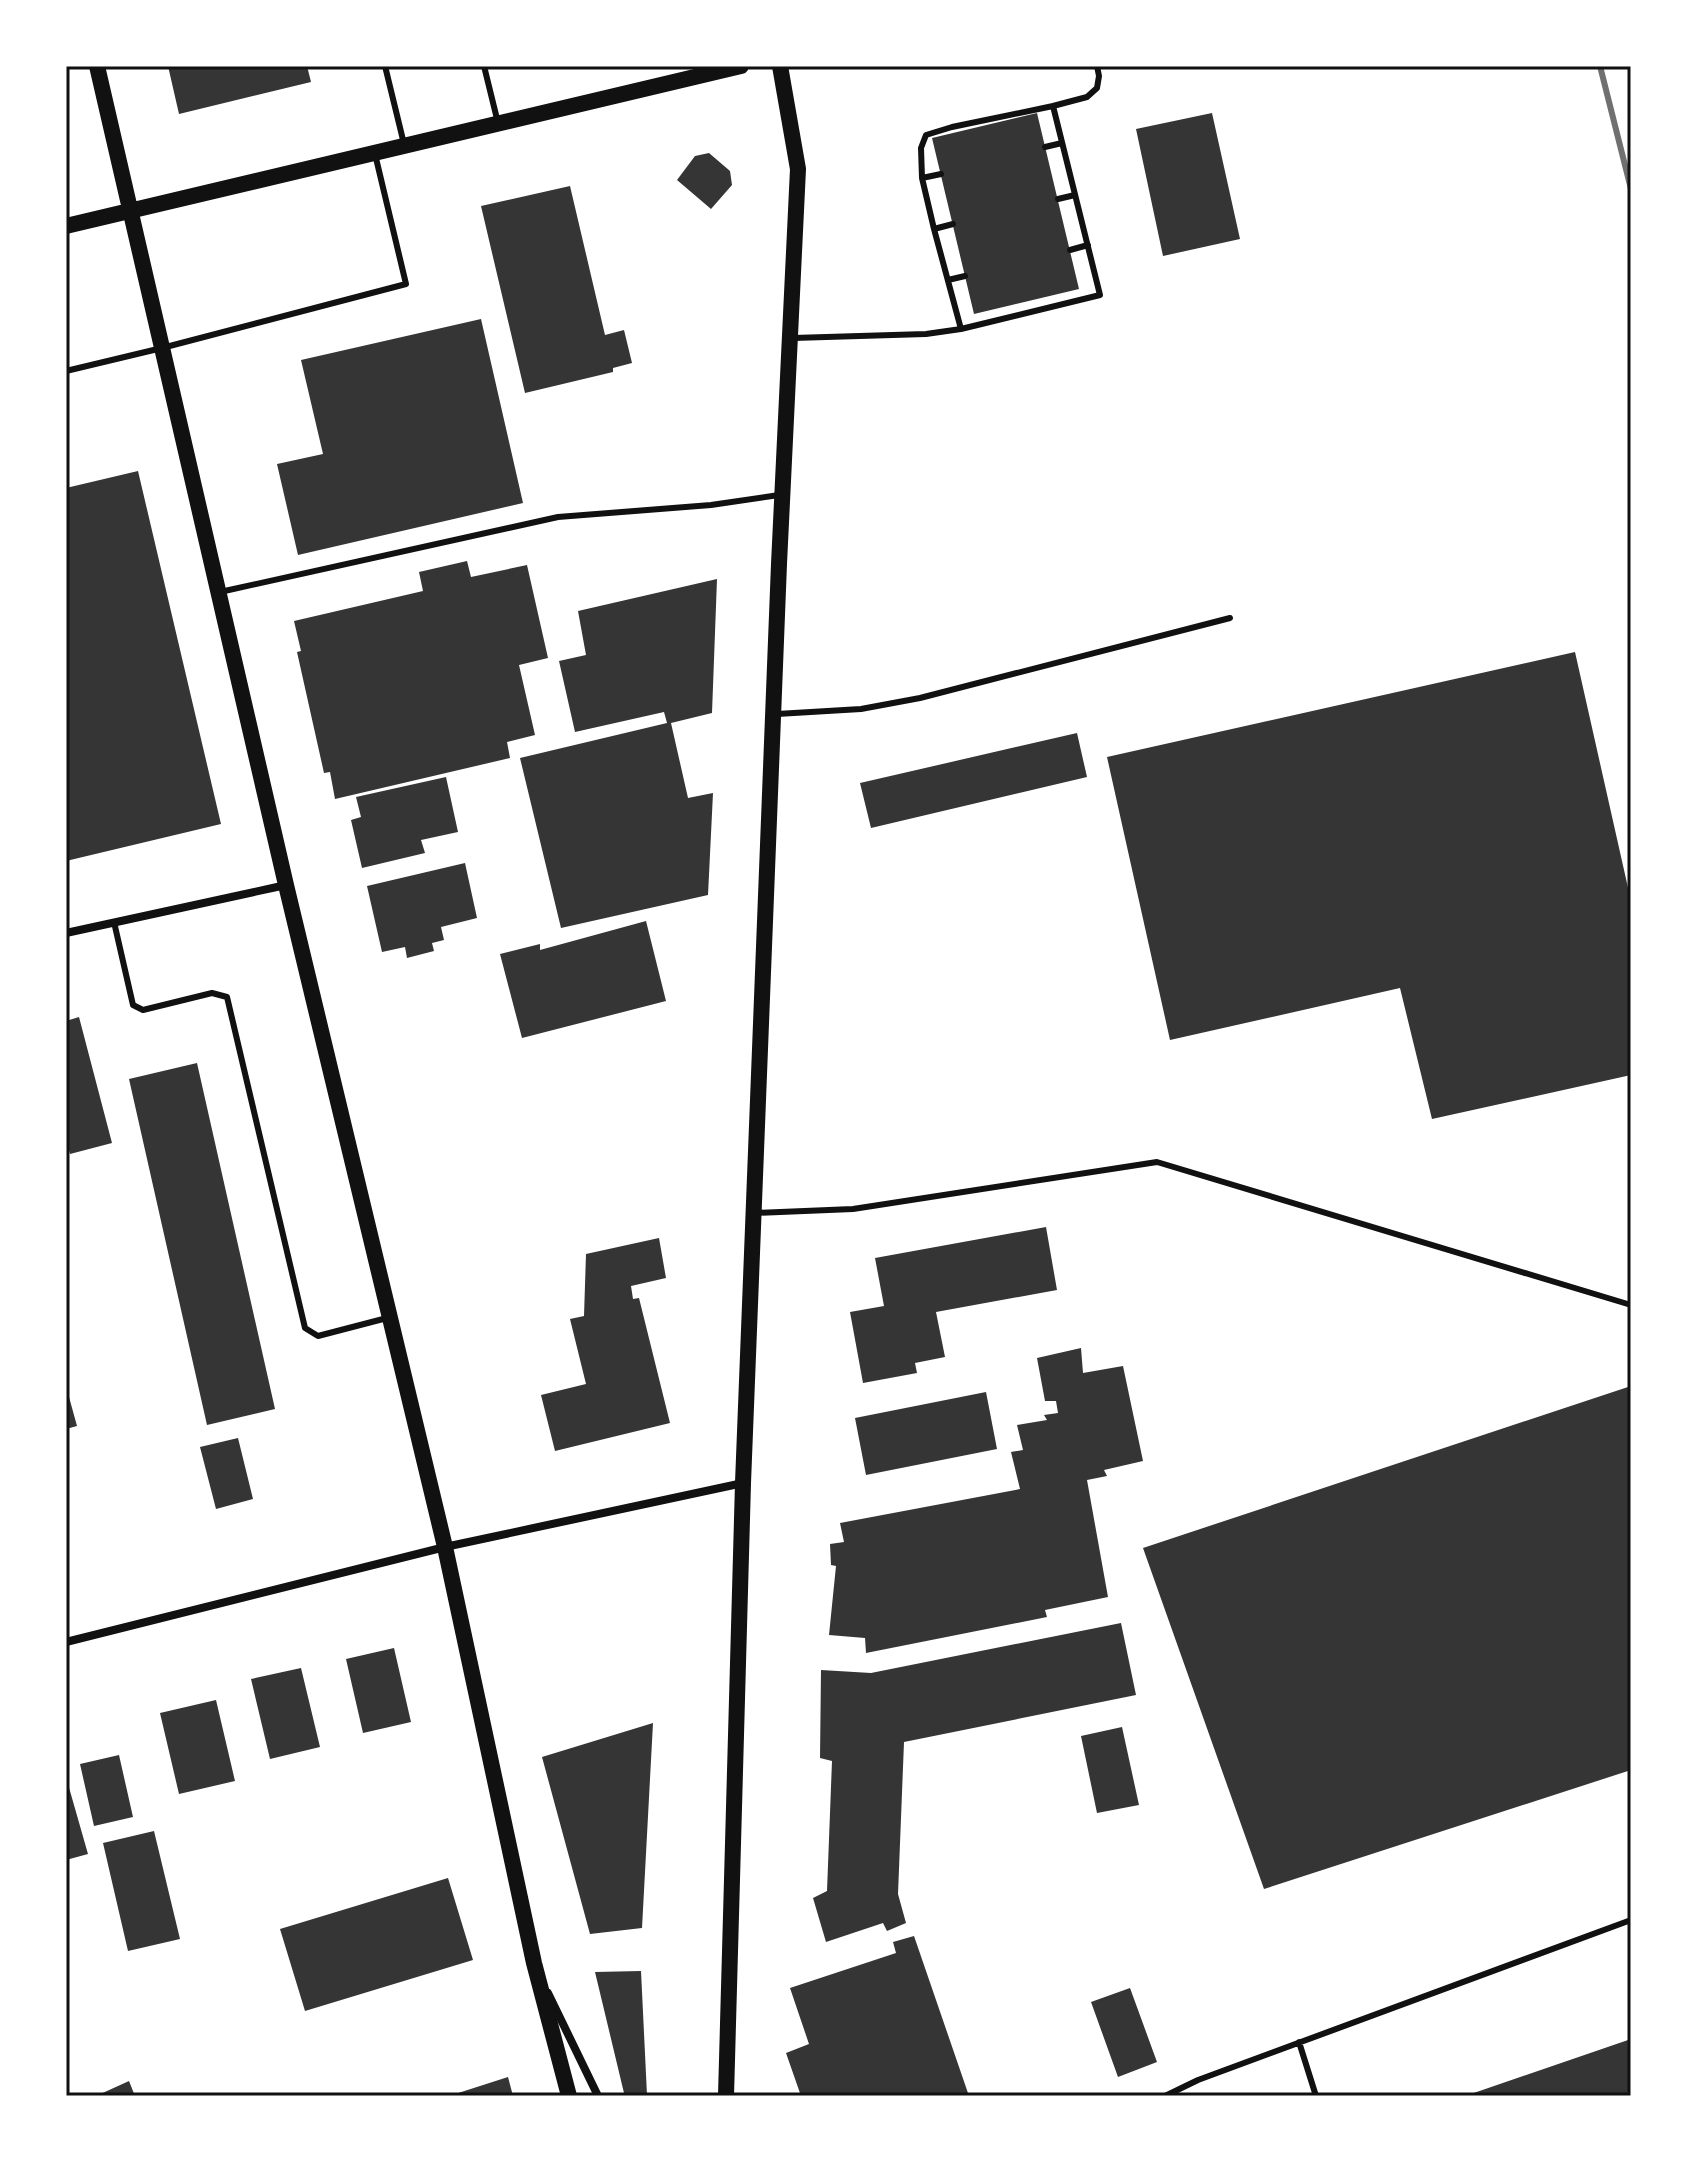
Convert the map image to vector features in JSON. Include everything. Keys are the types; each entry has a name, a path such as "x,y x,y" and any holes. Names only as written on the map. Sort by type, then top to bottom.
{"main road":[{"path":"97,66 286,885 445,1547 534,1963 569,2096"},
{"path":"66,226 741,66"},
{"path":"726,2096 743,1483 798,169 780,66"}],"street":[{"path":"66,933 286,885"},
{"path":"66,1642 445,1547 743,1483"},
{"path":"534,1963 598,2096"}],"lane":[{"path":"385,66 404,146"},
{"path":"484,66 498,123"},
{"path":"961,329 922,178 921,148 926,135 1087,97 1097,88 1097,66"},
{"path":"790,338 926,334 961,329 1100,295 1053,106"},
{"path":"1045,147 1062,143"},
{"path":"66,371 406,284 375,153"},
{"path":"922,178 941,174"},
{"path":"1058,199 1075,195"},
{"path":"934,229 953,224"},
{"path":"1070,250 1088,245"},
{"path":"948,280 965,276"},
{"path":"220,592 558,517 711,505 782,494"},
{"path":"773,714 861,709 920,698 1230,618"},
{"path":"114,922 133,1005 143,1010 212,993 227,997 305,1328 318,1336 390,1317"},
{"path":"754,1213 853,1209 1157,1162 1631,1305"},
{"path":"1165,2096 1198,2080 1631,1920"},
{"path":"1299,2042 1316,2096"}],"building":[{"path":"168,66 307,66 311,82 179,114"},
{"path":"1037,113 1079,289 974,314 932,138"},
{"path":"1212,113 1240,239 1163,256 1136,129"},
{"path":"709,153 730,171 732,185 711,209 677,180 695,156"},
{"path":"570,186 605,335 624,330 632,363 613,368 613,372 525,393 481,206"},
{"path":"481,319 523,503 298,555 277,464 323,454 301,360"},
{"path":"138,471 221,824 66,861 66,488"},
{"path":"467,561 471,577 527,565 548,658 519,665 535,735 507,742 510,758 335,799 330,772 324,773 297,652 301,651 294,621 423,591 419,572"},
{"path":"717,579 712,713 671,723 688,798 713,793 708,895 561,928 520,758 667,723 664,712 575,732 559,661 586,655 578,611"},
{"path":"1575,652 1631,901 1631,1075 1432,1119 1400,988 1170,1040 1107,757"},
{"path":"1077,733 1087,777 871,828 860,783"},
{"path":"446,777 458,832 421,840 425,853 362,868 351,820 361,817 356,797"},
{"path":"465,863 477,918 441,927 444,940 432,943 434,951 407,958 405,947 382,952 367,886"},
{"path":"646,921 666,1001 522,1038 500,954 540,944 540,950"},
{"path":"79,1017 112,1143 70,1154 66,1140 66,1021"},
{"path":"197,1063 275,1409 207,1425 129,1079"},
{"path":"1046,1227 1057,1290 936,1312 945,1357 915,1363 917,1373 863,1383 850,1312 884,1306 875,1258"},
{"path":"659,1238 666,1278 631,1286 633,1299 639,1298 670,1423 555,1451 541,1395 586,1384 570,1319 584,1316 586,1254"},
{"path":"1081,1348 1083,1373 1123,1366 1143,1461 1104,1470 1107,1476 1087,1480 1108,1597 1045,1610 1047,1617 866,1653 865,1638 829,1635 836,1566 831,1565 830,1544 844,1542 840,1523 1020,1489 1011,1452 1023,1450 1017,1425 1047,1420 1044,1415 1058,1413 1056,1401 1045,1401 1037,1358"},
{"path":"66,1386 77,1426 66,1429"},
{"path":"1631,1386 1631,1770 1264,1889 1143,1548"},
{"path":"986,1392 997,1449 866,1475 855,1418"},
{"path":"238,1438 253,1499 216,1509 200,1447"},
{"path":"1121,1623 1136,1695 904,1742 898,1894 906,1923 887,1931 883,1923 826,1942 813,1898 827,1891 832,1761 820,1758 821,1670 871,1673"},
{"path":"394,1648 411,1722 363,1733 346,1659"},
{"path":"301,1668 320,1747 270,1759 251,1679"},
{"path":"216,1700 235,1781 179,1794 160,1713"},
{"path":"653,1723 642,1928 590,1934 542,1757"},
{"path":"1122,1727 1139,1805 1097,1813 1081,1736"},
{"path":"119,1755 133,1817 94,1826 80,1764"},
{"path":"66,1777 88,1854 66,1860"},
{"path":"154,1831 180,1939 128,1951 103,1843"},
{"path":"448,1878 473,1960 305,2011 280,1929"},
{"path":"914,1936 969,2096 801,2096 786,2053 809,2044 790,1988 896,1953 893,1942"},
{"path":"641,1971 647,2095 624,2093 595,1972"},
{"path":"1130,1988 1157,2062 1118,2077 1091,2002"},
{"path":"1631,2039 1631,2096 1465,2096"},
{"path":"508,2077 513,2096 452,2096 452,2095"},
{"path":"129,2081 135,2096 96,2096"}],"railway":[{"path":"1600,66 1631,189"}]}
